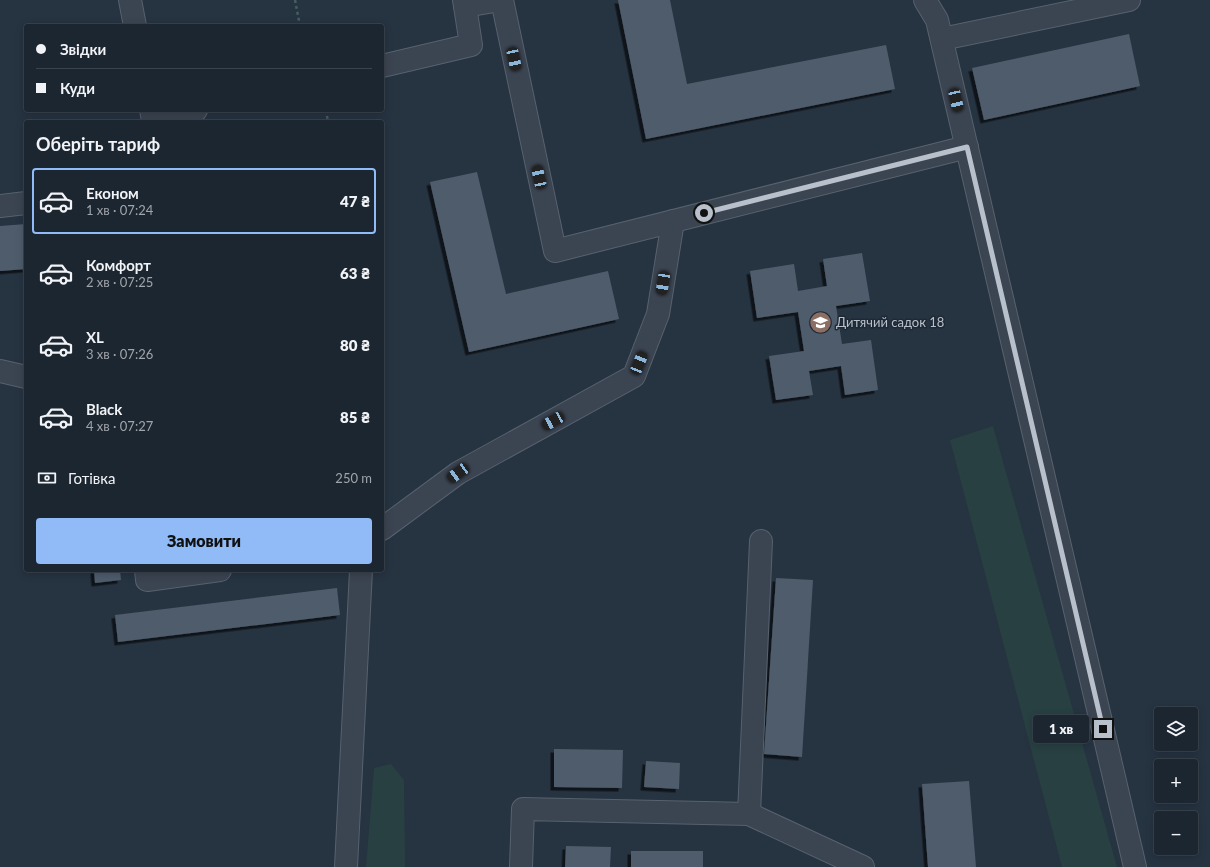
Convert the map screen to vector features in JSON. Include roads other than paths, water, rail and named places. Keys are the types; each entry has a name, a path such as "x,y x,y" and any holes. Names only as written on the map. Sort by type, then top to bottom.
{"lane":[{"path":"130,0 135,24"},
{"path":"384,66 471,45 465,3 501,0 555,251 967,147"},
{"path":"925,0 937,20 942,39 1136,867"},
{"path":"942,39 1129,0"},
{"path":"152,117 183,112"},
{"path":"0,206 24,203"},
{"path":"384,528 458,473 634,376 658,314 673,221"},
{"path":"0,371 24,377"},
{"path":"749,814 761,541"},
{"path":"146,572 147,580 205,572"},
{"path":"346,867 361,572"},
{"path":"521,867 523,808 749,814 864,867"}],"place":[{"name":"Дитячий садок 18","path":"820,322"}]}
